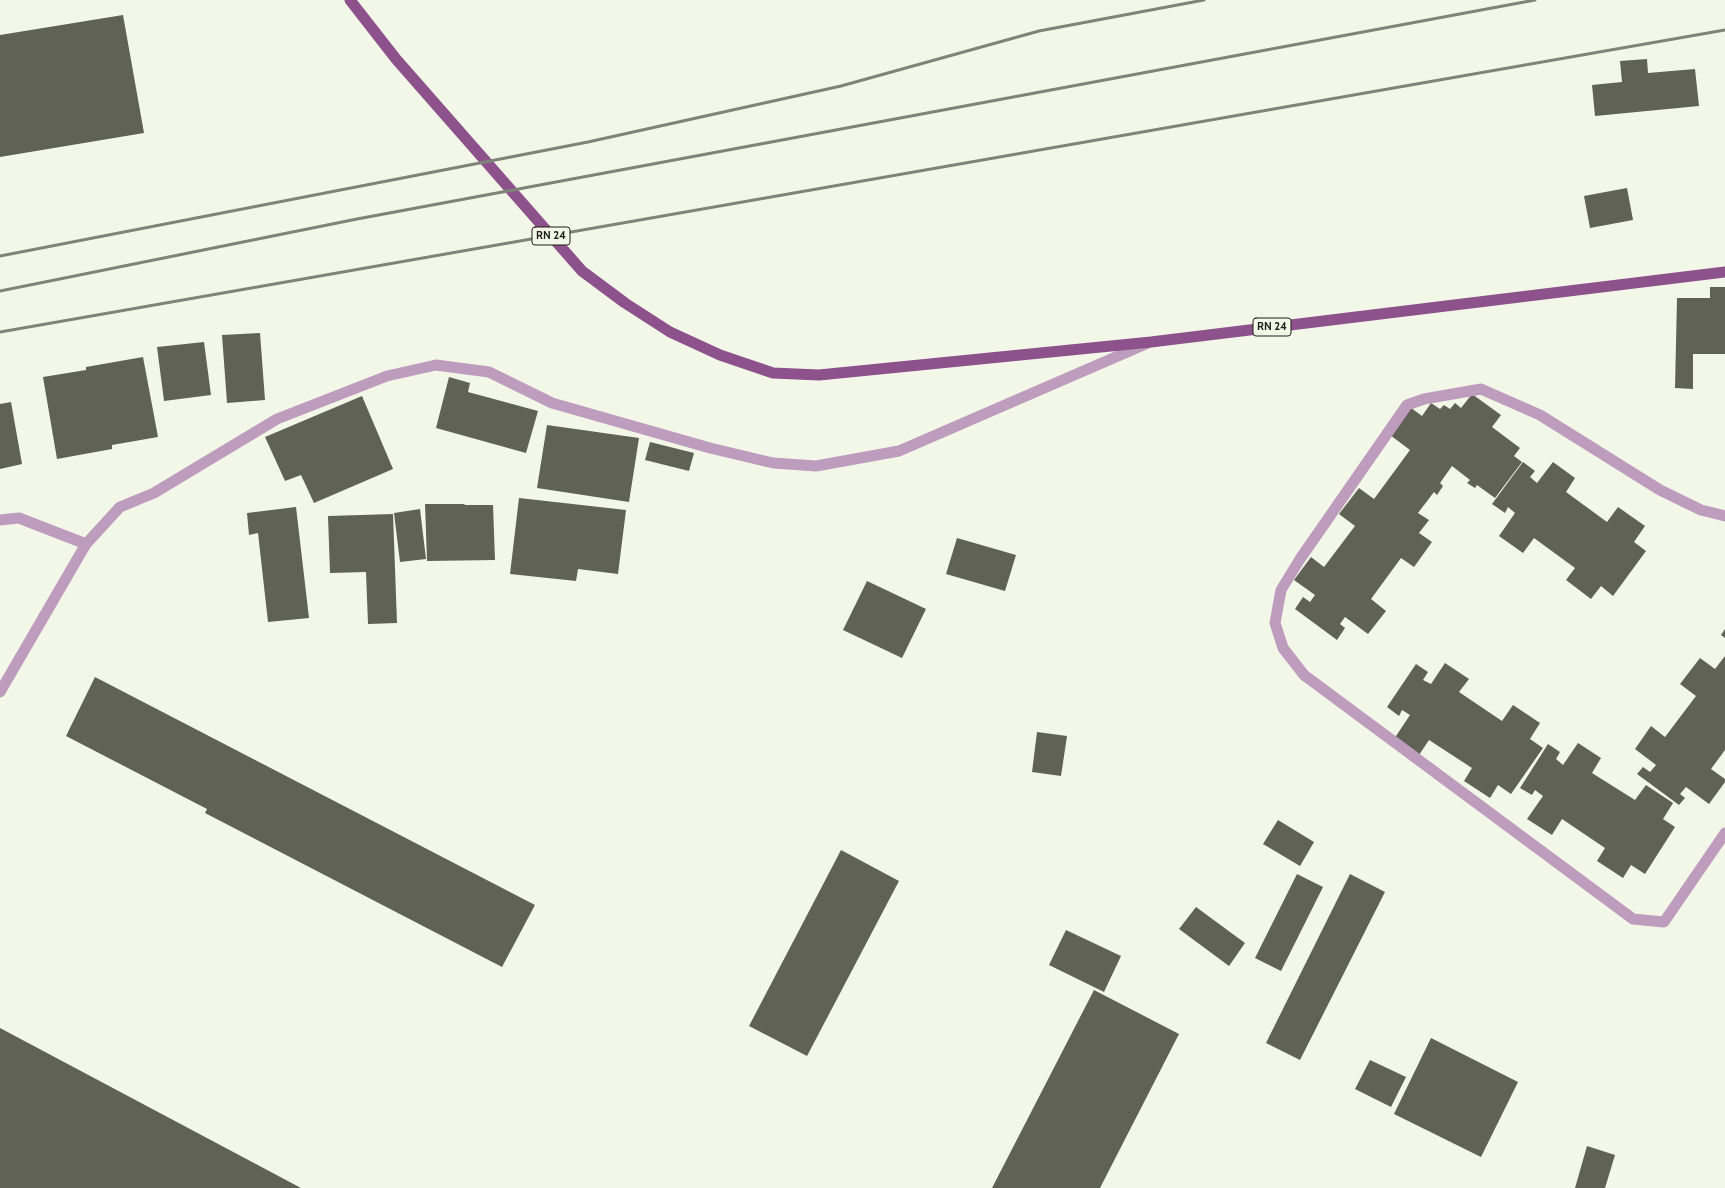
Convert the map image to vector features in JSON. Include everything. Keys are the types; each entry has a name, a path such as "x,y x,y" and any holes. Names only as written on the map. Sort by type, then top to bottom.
{"main road":[{"name":"RN 24","path":"350,0 396,59 582,271 625,303 670,332 720,355 773,373 819,374 1151,342 1725,272"}],"street":[{"path":"0,692 86,544 120,507 154,493 277,420 387,376 436,365 489,372 552,403 710,448 773,463 816,466 899,451 1151,342"},
{"path":"1725,516 1701,510 1660,490 1540,415 1481,389 1424,399 1407,405 1300,559 1281,590 1274,623 1283,648 1304,675 1633,919 1664,922 1725,833"},
{"path":"0,520 19,518 86,544"}],"building":[{"path":"123,15 144,133 0,157 0,35"},
{"path":"1647,59 1648,73 1695,69 1699,106 1595,116 1592,85 1622,82 1620,61"},
{"path":"1627,188 1633,220 1590,228 1584,196"},
{"path":"1710,287 1725,287 1725,354 1693,354 1693,389 1675,388 1677,298 1710,298"},
{"path":"260,333 265,400 227,403 222,335"},
{"path":"204,342 211,395 164,401 157,347"},
{"path":"143,357 158,437 112,445 112,449 57,459 43,377 86,370 86,367"},
{"path":"449,377 470,383 468,392 538,411 526,453 436,428"},
{"path":"1472,394 1501,415 1492,427 1520,448 1514,456 1522,462 1495,498 1477,485 1475,488 1467,483 1470,480 1452,466 1440,483 1443,486 1437,495 1434,492 1418,513 1429,520 1419,533 1432,542 1414,567 1401,558 1371,599 1386,611 1368,634 1345,617 1340,624 1345,628 1337,640 1295,609 1303,597 1310,602 1315,595 1294,580 1311,557 1324,567 1355,526 1339,514 1359,488 1374,499 1410,450 1390,435 1410,407 1422,416 1431,403 1440,409 1444,405 1450,409 1455,403 1461,408"},
{"path":"362,396 393,469 314,503 301,475 285,481 265,437"},
{"path":"11,402 22,464 0,469 0,404"},
{"path":"547,425 639,438 629,502 537,488"},
{"path":"650,442 694,453 689,471 645,460"},
{"path":"1523,462 1535,471 1530,477 1537,483 1553,462 1575,478 1566,492 1607,522 1618,507 1645,526 1634,542 1646,551 1613,596 1601,586 1591,599 1566,580 1575,568 1534,538 1523,553 1499,536 1515,513 1508,507 1505,513 1492,504"},
{"path":"519,498 626,510 618,574 578,569 576,581 510,574"},
{"path":"425,504 493,505 495,560 427,561"},
{"path":"296,507 309,618 268,622 258,533 249,535 247,513"},
{"path":"420,509 426,559 400,562 394,513"},
{"path":"393,514 397,623 368,624 366,572 330,573 328,516"},
{"path":"957,538 1016,555 1005,591 946,574"},
{"path":"867,581 926,609 902,658 843,630"},
{"path":"1725,629 1725,638 1721,635"},
{"path":"1725,656 1725,750 1711,769 1725,779 1725,782 1709,804 1686,787 1680,794 1685,798 1679,805 1637,774 1643,767 1650,772 1656,765 1635,749 1651,726 1665,737 1696,696 1680,684 1700,658 1715,669"},
{"path":"1445,663 1469,679 1459,692 1502,721 1513,705 1540,723 1530,739 1543,748 1511,794 1498,785 1490,798 1464,781 1472,768 1429,740 1419,755 1394,739 1410,715 1402,710 1399,716 1387,707 1416,664 1428,672 1423,680 1431,684"},
{"path":"95,677 535,905 502,967 205,813 207,809 66,736"},
{"path":"1037,732 1067,736 1061,776 1032,772"},
{"path":"1578,743 1601,758 1592,773 1635,800 1646,785 1673,803 1663,819 1675,827 1645,874 1631,865 1623,878 1597,861 1605,848 1562,819 1552,835 1527,819 1543,796 1535,790 1532,795 1520,788 1548,744 1560,752 1556,759 1563,765"},
{"path":"1278,820 1314,842 1300,866 1263,844"},
{"path":"841,850 899,881 807,1056 749,1026"},
{"path":"1297,874 1323,887 1281,971 1255,958"},
{"path":"1350,874 1385,892 1300,1060 1266,1043"},
{"path":"1196,907 1245,943 1229,966 1179,929"},
{"path":"1066,930 1121,956 1104,992 1049,965"},
{"path":"1094,990 1179,1034 1100,1188 992,1188"},
{"path":"0,1028 301,1188 0,1188"},
{"path":"1431,1038 1518,1082 1481,1157 1394,1114"},
{"path":"1370,1060 1406,1077 1391,1107 1355,1089"},
{"path":"1587,1146 1615,1155 1605,1188 1575,1188"}],"railway":[{"path":"0,256 588,142 841,86 1039,31 1204,0"},
{"path":"0,291 357,219 1535,0"},
{"path":"0,332 1725,30"}]}
